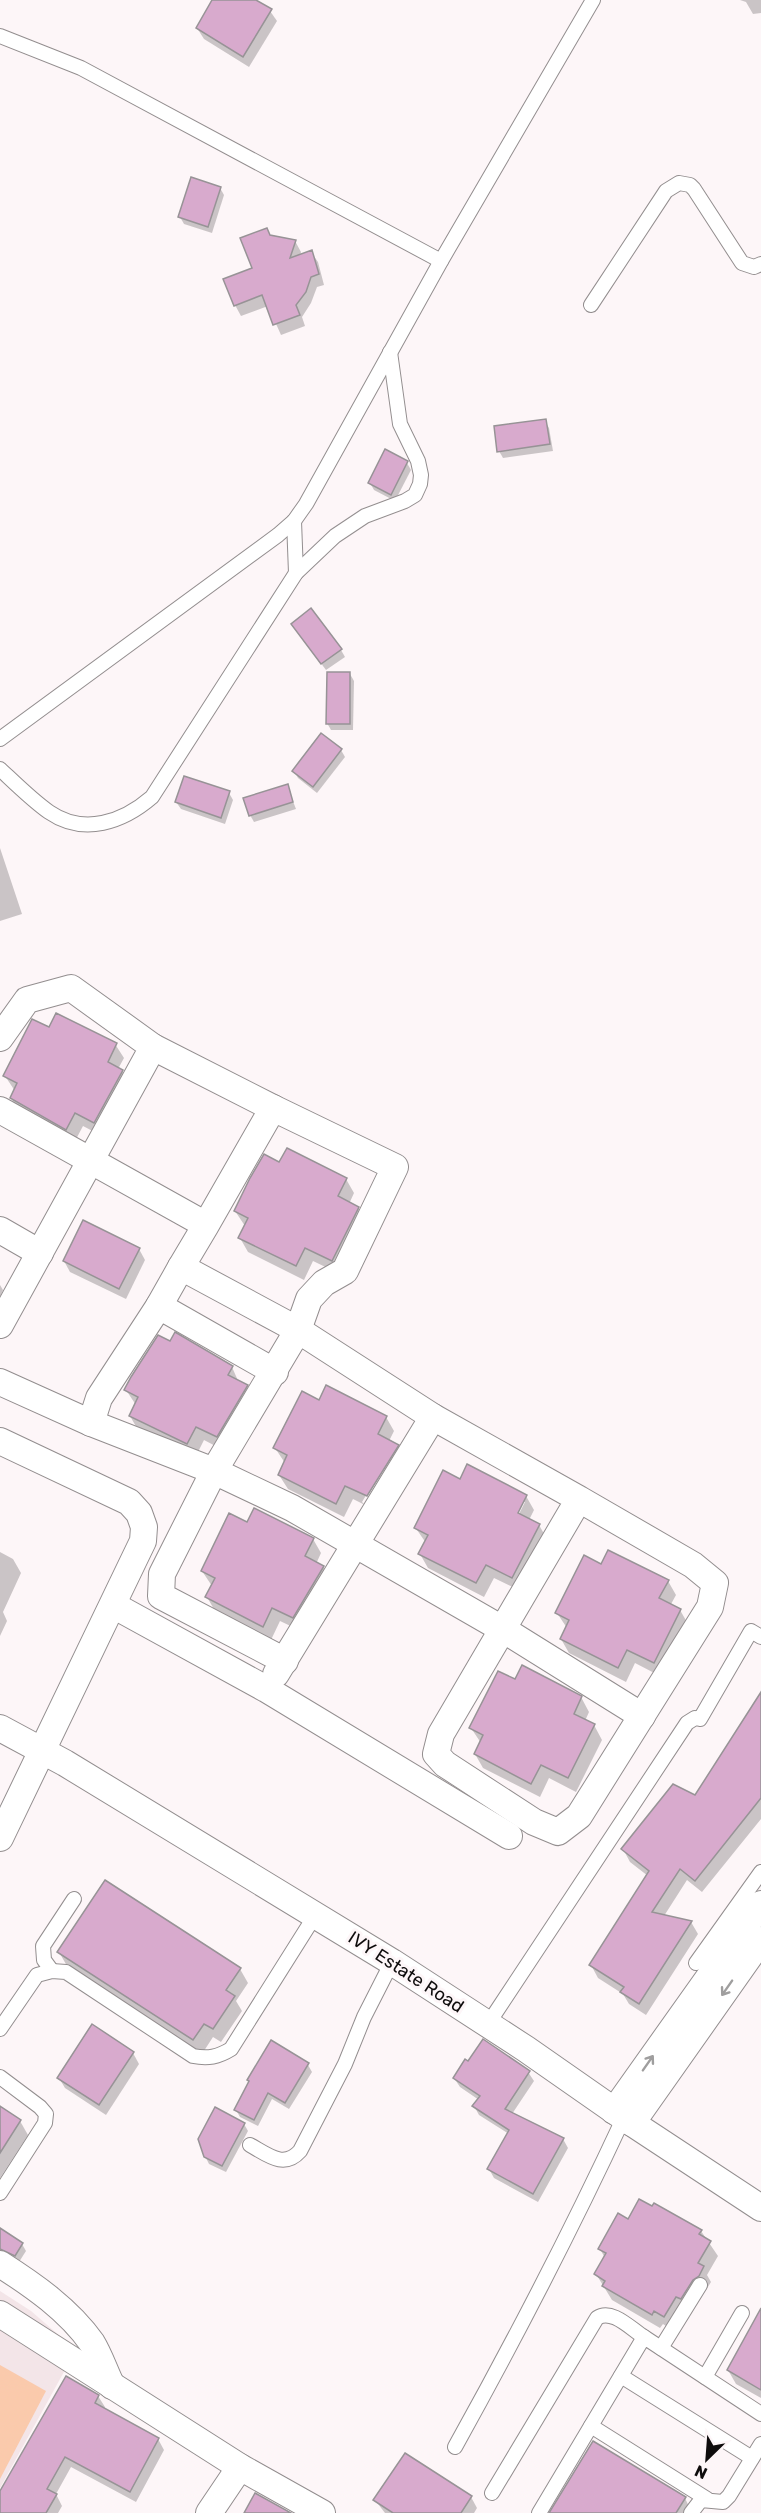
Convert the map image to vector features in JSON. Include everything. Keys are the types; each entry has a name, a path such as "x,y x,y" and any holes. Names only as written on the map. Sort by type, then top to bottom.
{"street":[{"path":"0,1038 27,1000 70,988 153,1047 395,1167 345,1271 324,1283 309,1299 297,1330 275,1372 214,1471 162,1574 161,1596 285,1660"},
{"path":"0,1325 153,1047"},
{"path":"91,1423 99,1398 159,1306 273,1108"},
{"path":"0,1110 206,1225"},
{"path":"0,1230 40,1253"},
{"path":"181,1267 297,1330 433,1417 579,1499 693,1565 714,1583 710,1607 642,1716 579,1816 558,1832 534,1821 445,1764 436,1754 441,1734 579,1499"},
{"path":"159,1306 275,1372"},
{"path":"0,1382 91,1423 214,1471 292,1508 504,1630 642,1716"},
{"path":"266,1689 433,1417"},
{"path":"0,1441 129,1502 139,1513 144,1527 143,1541 0,1838"},
{"path":"113,1605 266,1689 508,1836"},
{"name":"IVY Estate Road","path":"0,1728 43,1750 316,1914 488,2024 761,2208"},
{"path":"623,2117 753,1920"},
{"path":"0,2264 33,2285 78,2325 93,2345 112,2386"},
{"path":"0,2314 240,2467 322,2513"},
{"path":"209,2513 240,2467"}],"lane":[{"path":"0,739 278,535 294,520 306,504 441,261 593,0"},
{"path":"0,36 81,68 441,261"},
{"path":"591,305 666,191 680,183 690,185 694,189 742,263 754,267 761,264"},
{"path":"0,770 51,813 73,823 94,825 118,820 152,797 297,573 335,536 365,516 415,495 420,484 418,461 398,418 390,352"},
{"path":"294,520 297,573"},
{"path":"488,2024 687,1723 695,1718 700,1719 751,1632 761,1637"},
{"path":"696,1964 753,1920 761,1872"},
{"path":"52,1971 44,1960 43,1946 74,1899"},
{"path":"0,2029 37,1976 52,1971 66,1972 192,2056 218,2057 231,2049 316,1914"},
{"path":"250,2145 276,2160 286,2161 294,2158 300,2151 345,2064 364,2017 392,1962"},
{"path":"0,2077 46,2114 45,2123 0,2193"},
{"path":"455,2447 510,2348 584,2204 623,2117"},
{"path":"661,2348 700,2285"},
{"path":"705,2377 742,2313"},
{"path":"492,2493 597,2318 602,2314 610,2315 761,2415"},
{"path":"539,2513 644,2337"},
{"path":"621,2376 752,2458"},
{"path":"591,2426 707,2499"},
{"path":"691,2513 701,2500 723,2502 761,2444"}],"shaded area":[{"path":"0,2291 31,2311 76,2350 0,2488"},
{"path":"0,2365 46,2391 0,2479"}],"building":[{"path":"212,0 256,0 272,9 243,57 196,28"},
{"path":"191,177 221,187 208,227 178,217"},
{"path":"267,228 270,235 296,240 290,258 312,250 319,274 311,277 306,292 296,305 300,315 273,325 262,295 234,306 223,279 252,268 240,238"},
{"path":"546,419 550,444 497,452 494,426"},
{"path":"385,449 408,461 391,495 368,483"},
{"path":"311,608 342,649 321,664 291,624"},
{"path":"327,672 350,672 350,724 326,724"},
{"path":"321,733 342,749 313,787 292,771"},
{"path":"184,776 230,791 221,818 175,802"},
{"path":"288,784 293,802 249,816 243,798"},
{"path":"56,1013 117,1043 108,1062 123,1070 94,1123 75,1113 66,1130 10,1098 17,1083 3,1076 32,1019 49,1027"},
{"path":"287,1148 347,1178 338,1196 359,1207 332,1261 305,1248 296,1266 238,1238 248,1218 234,1211 250,1178 264,1154 279,1162"},
{"path":"83,1220 140,1248 119,1289 63,1261"},
{"path":"175,1332 233,1366 228,1375 248,1385 217,1437 196,1427 187,1444 129,1416 138,1397 124,1390 131,1377 158,1335 170,1341"},
{"path":"326,1385 387,1416 378,1434 399,1445 367,1496 345,1486 336,1504 278,1475 287,1455 273,1448 302,1391 319,1400"},
{"path":"467,1464 527,1495 518,1513 540,1524 512,1578 486,1565 476,1583 418,1554 428,1535 414,1528 443,1470 460,1479"},
{"path":"254,1508 314,1538 305,1556 324,1566 293,1618 272,1608 263,1627 205,1597 215,1578 201,1571 229,1513 247,1522"},
{"path":"608,1550 669,1580 659,1598 681,1609 654,1663 627,1650 618,1668 560,1639 569,1620 555,1613 584,1555 601,1564"},
{"path":"522,1665 582,1696 574,1714 595,1724 568,1778 541,1765 531,1784 474,1754 483,1735 469,1728 498,1671 515,1679"},
{"path":"761,1692 761,1798 695,1881 680,1869 652,1912 692,1921 639,2004 620,1992 624,1987 589,1965 649,1871 621,1849 673,1784 695,1795"},
{"path":"105,1880 241,1968 226,1990 235,1996 213,2029 204,2024 193,2040 57,1952"},
{"path":"92,2024 134,2052 99,2105 57,2078"},
{"path":"483,2039 530,2071 505,2109 564,2138 533,2194 487,2169 509,2130 472,2106 480,2096 453,2078 465,2059 468,2061"},
{"path":"271,2040 309,2063 285,2103 268,2093 254,2120 234,2110 249,2081 247,2080"},
{"path":"0,2106 21,2120 0,2153"},
{"path":"215,2107 245,2123 222,2166 204,2157 198,2139"},
{"path":"639,2199 652,2206 654,2203 702,2230 699,2234 711,2241 698,2263 704,2266 699,2276 693,2280 681,2299 676,2297 664,2317 654,2311 652,2315 602,2286 605,2281 594,2274 606,2253 598,2249 618,2213 628,2219"},
{"path":"0,2228 23,2243 15,2256 0,2249"},
{"path":"761,2308 761,2390 727,2370"},
{"path":"66,2376 99,2395 95,2403 159,2438 130,2492 65,2457 47,2489 57,2494 46,2513 0,2513 0,2491"},
{"path":"593,2441 686,2497 676,2513 549,2513"},
{"path":"405,2453 472,2496 461,2513 393,2513 373,2500"},
{"path":"255,2493 291,2513 244,2513"}]}
